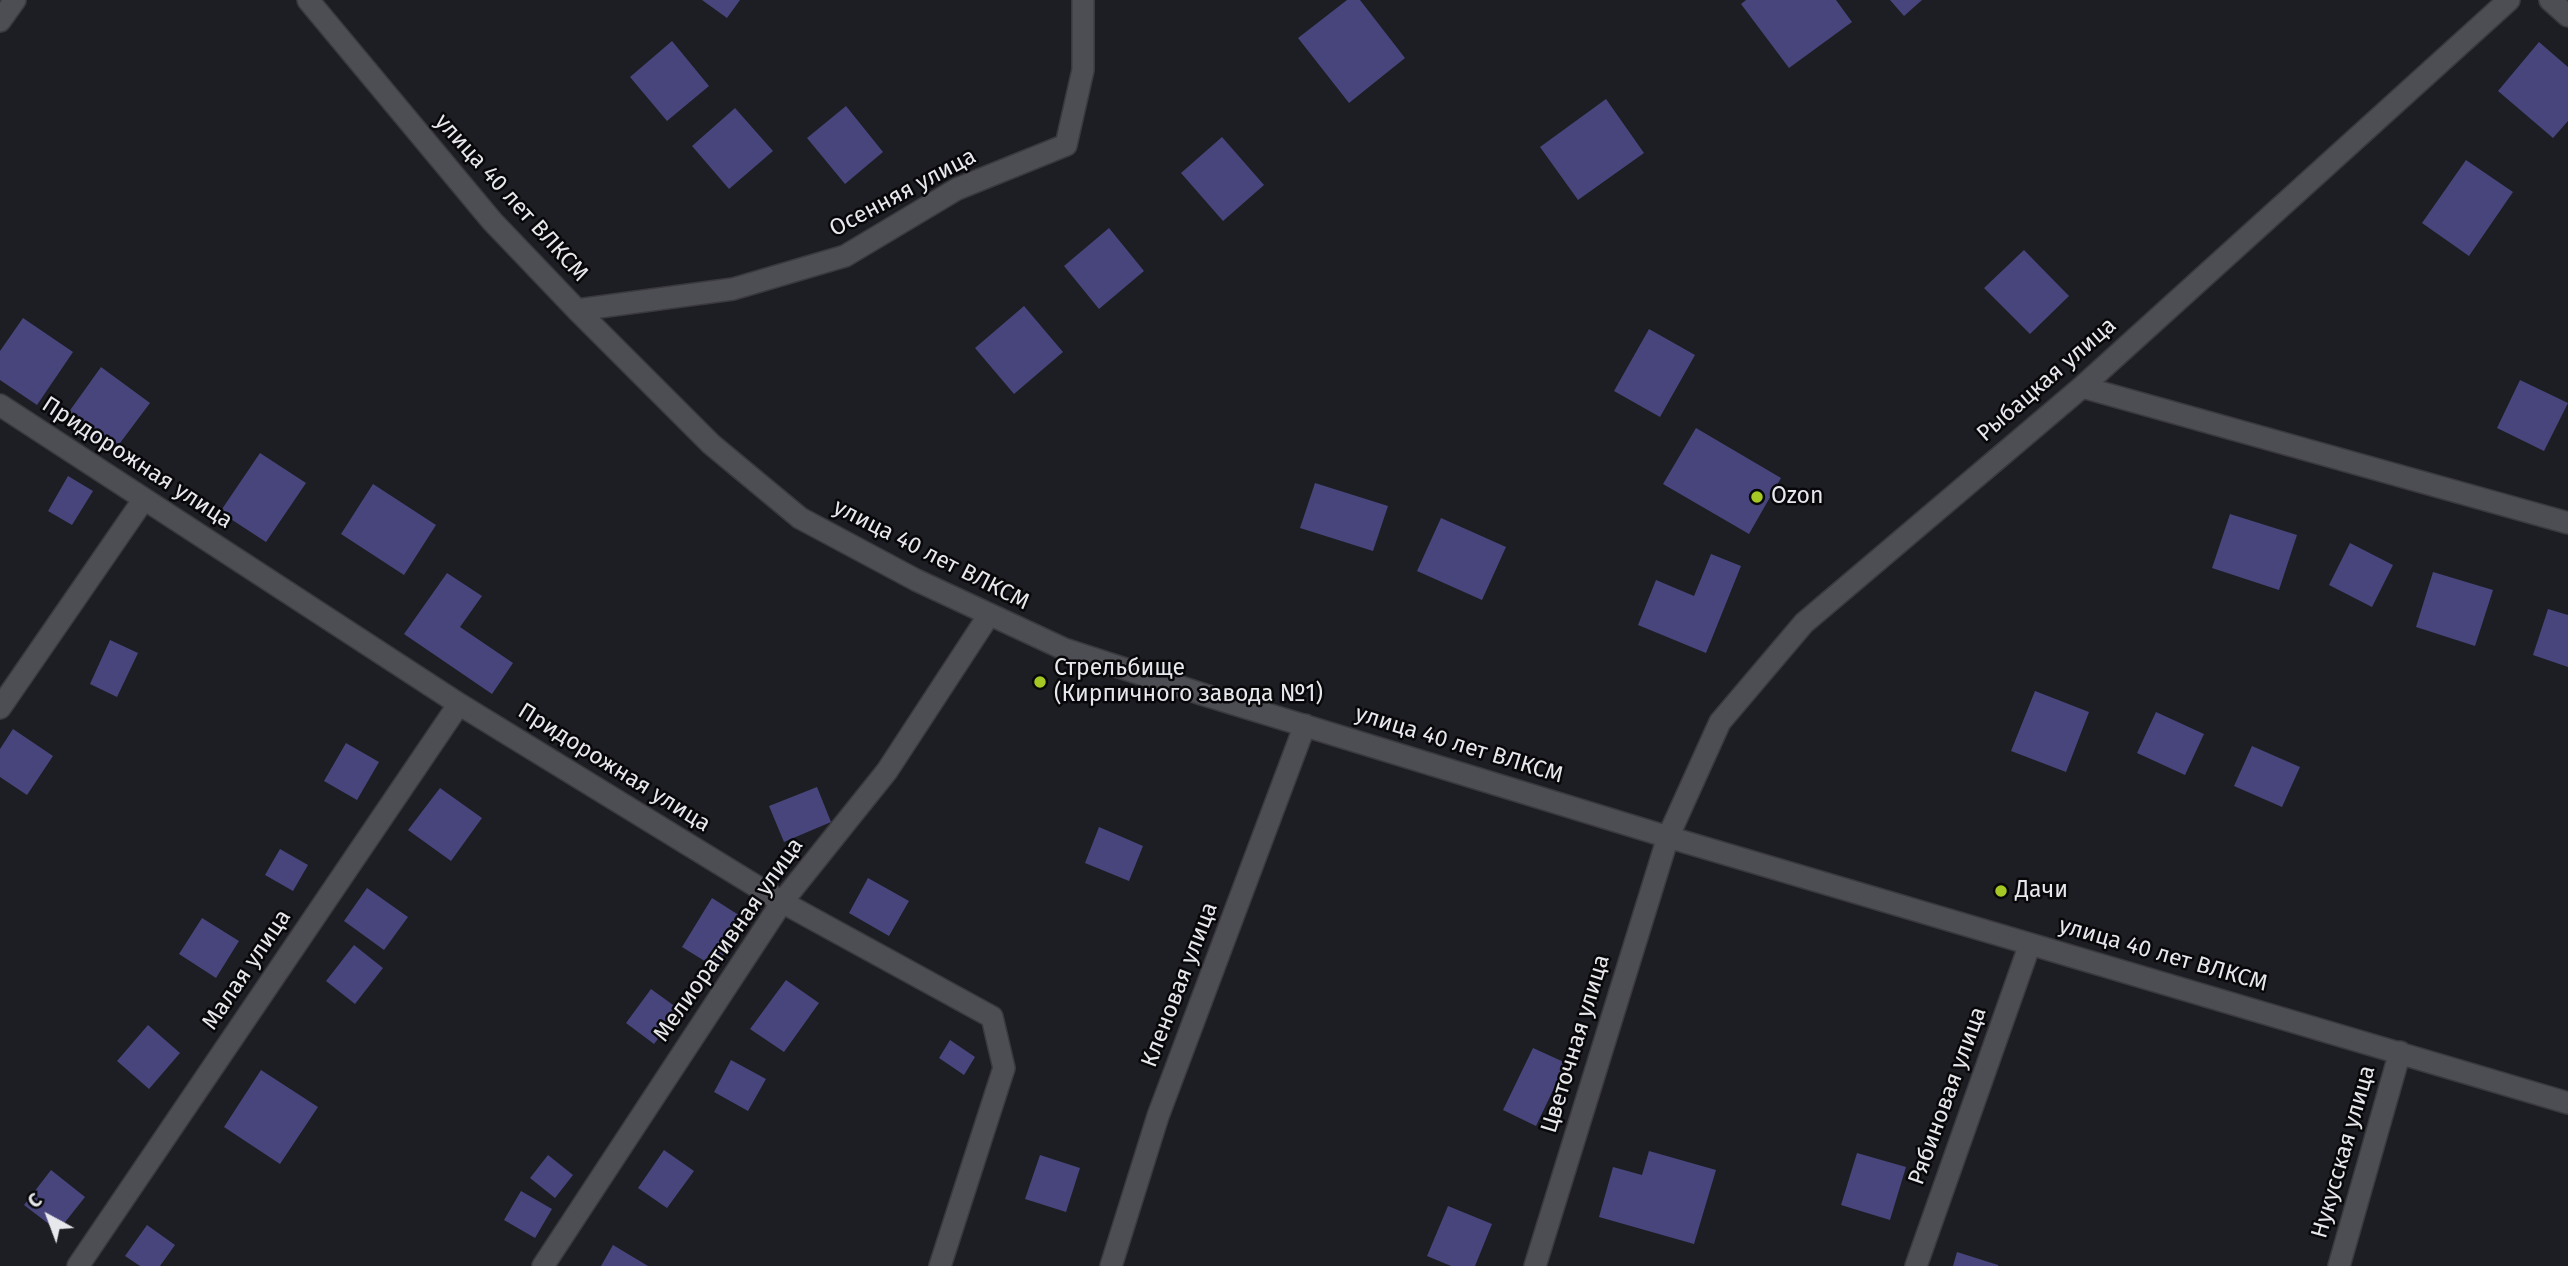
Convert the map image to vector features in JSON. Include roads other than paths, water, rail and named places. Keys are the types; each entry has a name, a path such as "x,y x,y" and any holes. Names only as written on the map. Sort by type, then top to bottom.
{"street":[{"path":"0,21 15,0"},
{"name":"улица 40 лет ВЛКСМ","path":"308,0 492,221 711,444 800,518 916,580 1064,649 1668,837 2568,1103"},
{"name":"Осенняя улица","path":"577,310 733,289 845,256 957,189 1066,145 1083,71 1083,0"},
{"name":"Рыбацкая улица","path":"1668,837 1720,722 1804,623 2082,387 2509,0"},
{"path":"2550,0 2568,16"},
{"path":"2082,387 2568,523"},
{"name":"Придорожная улица","path":"0,405 459,704 782,902 992,1017 1004,1068 940,1266"},
{"path":"0,708 144,499"},
{"name":"Мелиоративная улица","path":"543,1266 782,902 887,771 989,615"},
{"name":"Малая улица","path":"78,1266 459,704"},
{"name":"Кленовая улица","path":"1111,1266 1158,1115 1306,725"},
{"name":"Цветочная улица","path":"1535,1266 1668,837"},
{"name":"Рябиновая улица","path":"1916,1266 2030,944"},
{"name":"Нукусская улица","path":"2339,1266 2400,1052"}],"place":[{"name":"Ozon","path":"1757,497"},
{"name":"Стрельбище (Кирпичного завода №1)","path":"1040,682"},
{"name":"Дачи","path":"2001,891"}]}
